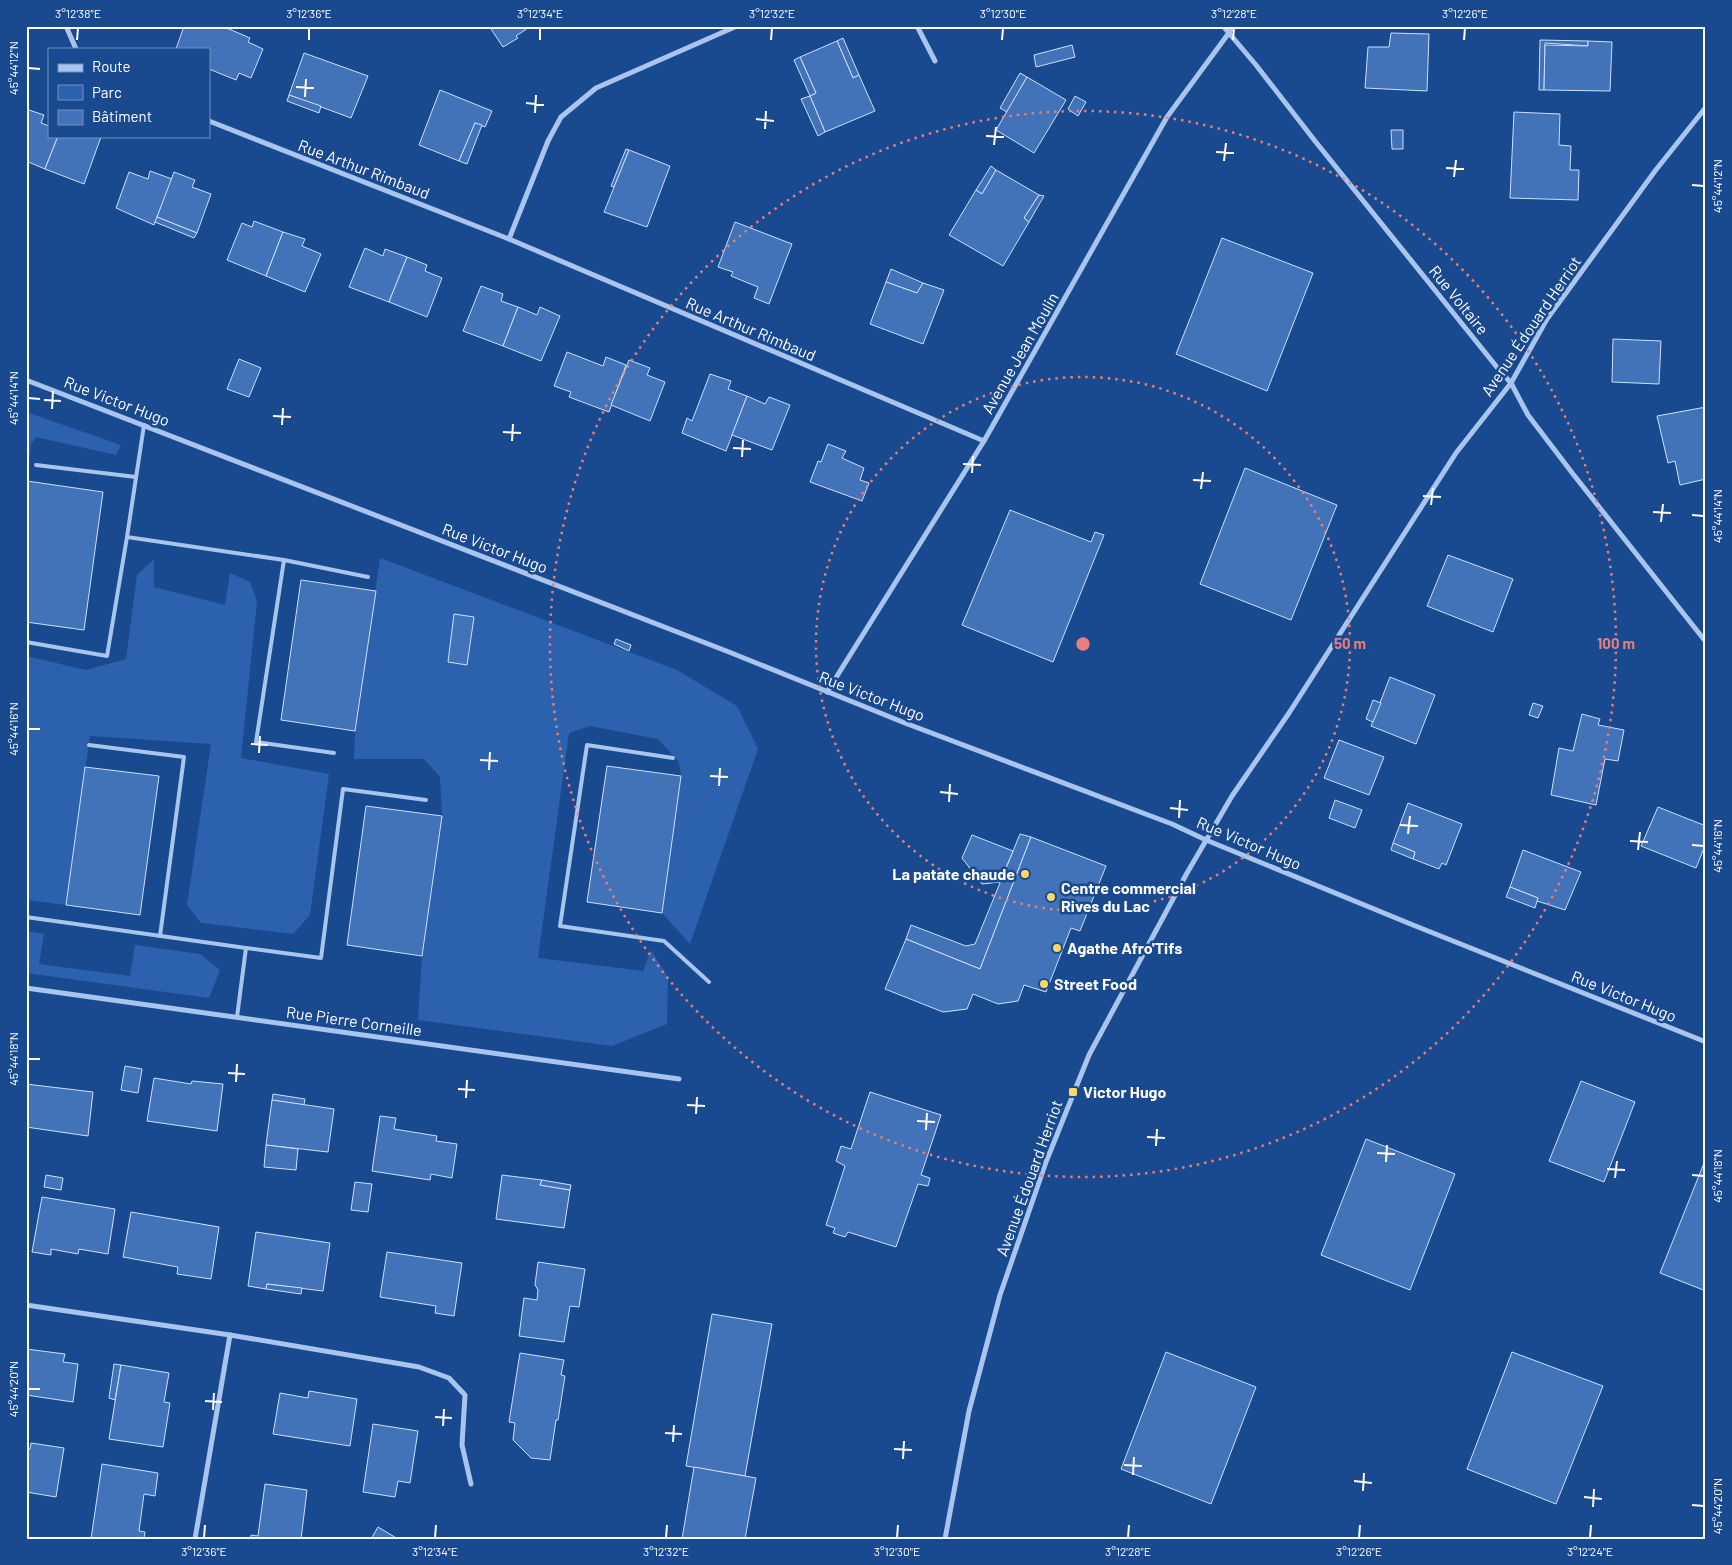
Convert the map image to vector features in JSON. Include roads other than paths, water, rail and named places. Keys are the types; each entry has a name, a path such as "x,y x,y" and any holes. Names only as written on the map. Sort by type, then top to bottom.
{"street":[{"path":"66,26 76,48"},
{"path":"509,239 548,141 562,117 596,88 737,26"},
{"path":"917,26 935,61"},
{"name":"Rue Voltaire","path":"1223,26 1511,383 1528,415 1706,642"},
{"name":"Avenue Jean Moulin","path":"827,692 984,442 1168,118 1234,26"},
{"name":"Avenue Édouard Herriot","path":"945,1539 969,1410 1000,1295 1046,1162 1089,1055 1232,796 1289,713 1456,453 1511,383 1547,319 1655,171 1706,107"},
{"name":"Rue Arthur Rimbaud","path":"210,122 509,239 984,442"},
{"name":"Rue Victor Hugo","path":"26,380 729,652 827,692 1172,824 1206,840 1413,925 1706,1042"},
{"name":"Rue Pierre Corneille","path":"26,988 679,1079"},
{"path":"26,1305 230,1335 419,1367 449,1378 465,1396 462,1445 471,1484"},
{"path":"195,1539 230,1335"}],"lane":[{"path":"26,642 107,656 144,425"},
{"path":"36,466 136,477"},
{"path":"127,537 284,560 368,577"},
{"path":"284,560 256,742 334,753"},
{"path":"89,745 184,757 160,936"},
{"path":"673,758 587,745 560,926 664,941 708,982"},
{"path":"26,918 321,958 344,789 426,800"},
{"path":"237,1017 246,948"}],"place":[{"name":"La patate chaude","path":"1025,874"},
{"name":"Centre commercial Rives du Lac","path":"1051,897"},
{"name":"Agathe Afro'Tifs","path":"1057,948"},
{"name":"Street Food","path":"1044,984"},
{"name":"Victor Hugo","path":"1073,1092"}]}
